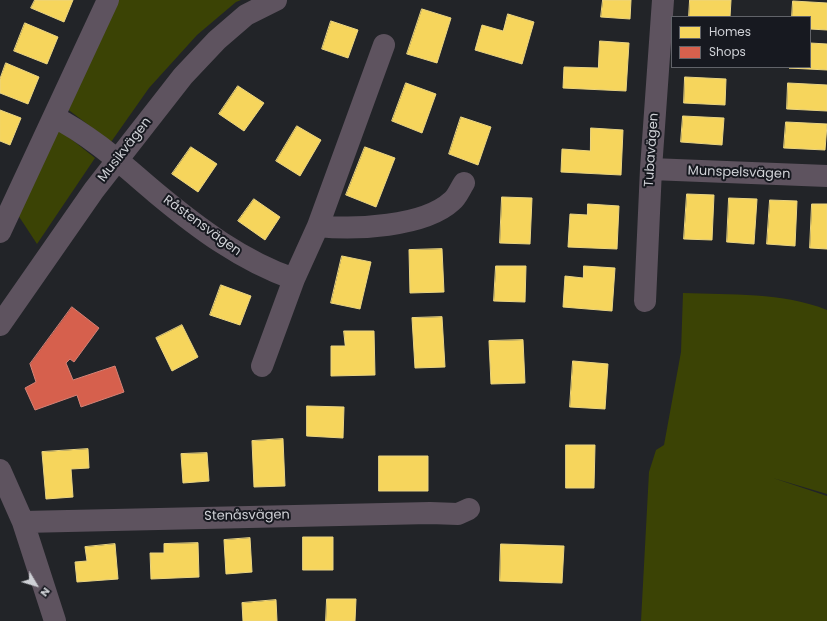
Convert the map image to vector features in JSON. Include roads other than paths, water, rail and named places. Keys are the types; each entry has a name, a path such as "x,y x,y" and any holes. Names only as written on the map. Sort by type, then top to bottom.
{"street":[{"path":"0,232 108,0"},
{"name":"Musikvägen","path":"0,324 94,190 183,76 217,40 246,15 276,0"},
{"name":"Tubavägen","path":"645,301 651,169 662,0"},
{"path":"262,366 294,279 318,226 384,45"},
{"name":"Råstensvägen","path":"54,117 68,124 117,160 194,223 231,249 273,272 294,279"},
{"name":"Munspelsvägen","path":"651,169 827,176"},
{"path":"318,226 339,228 395,224 439,211 453,200 464,183"},
{"path":"0,470 23,522 55,621"},
{"name":"Stenåsvägen","path":"23,522 240,516 430,513 458,514 469,509"}]}
